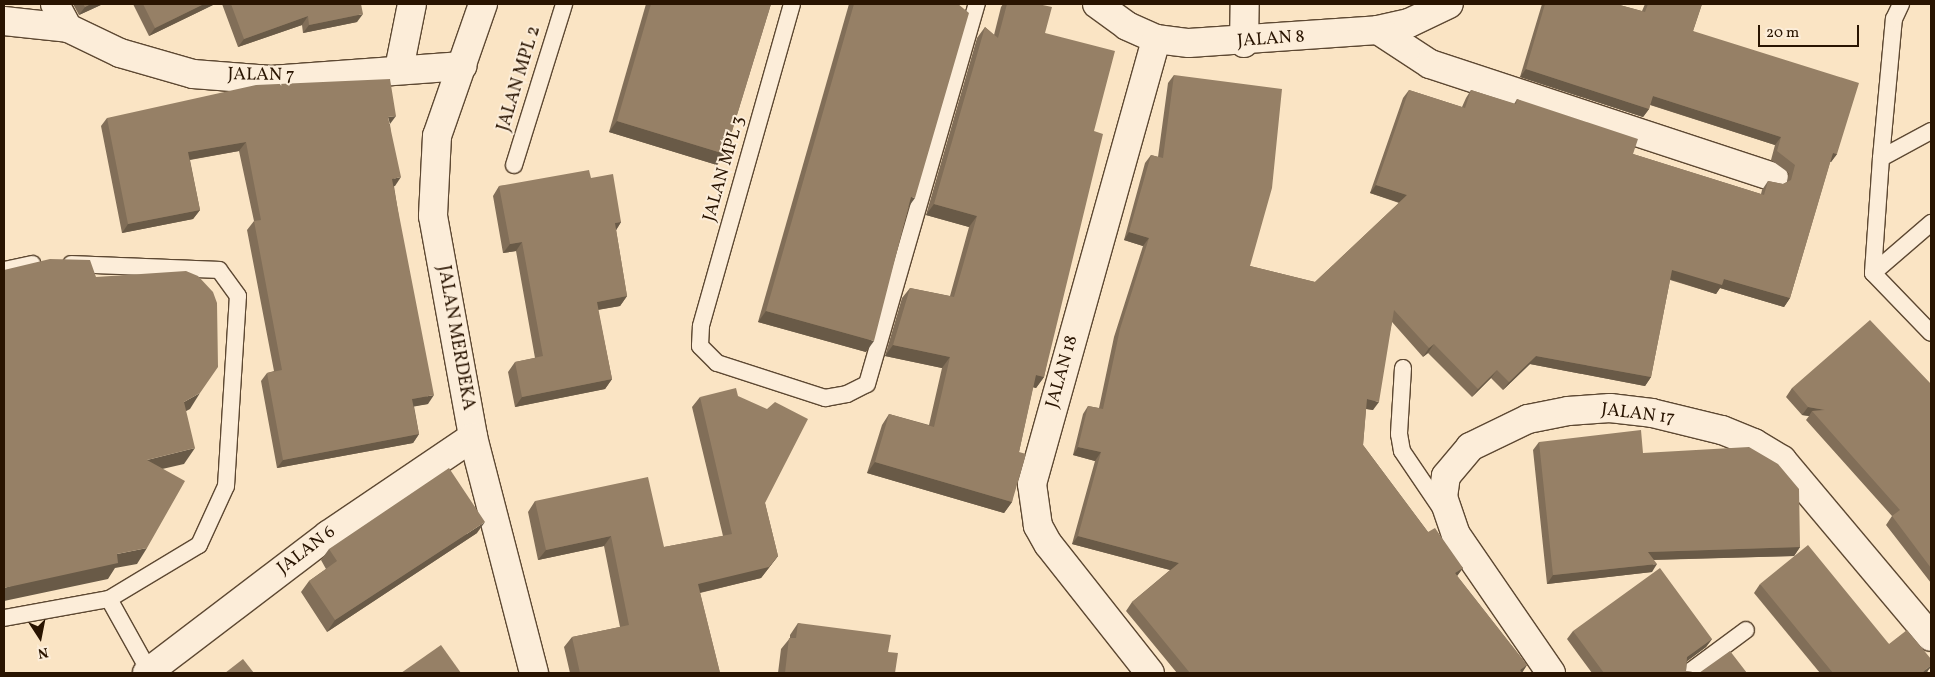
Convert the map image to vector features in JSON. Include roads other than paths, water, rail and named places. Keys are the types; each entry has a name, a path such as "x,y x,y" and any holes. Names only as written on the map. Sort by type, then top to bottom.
{"street":[{"path":"55,4 68,28"},
{"path":"399,70 412,4"},
{"name":"JALAN MERDEKA","path":"483,4 437,136 433,216 473,437 534,673"},
{"name":"JALAN 8","path":"1097,4 1127,26 1156,39 1244,43 1378,30 1409,23 1449,4"},
{"path":"1244,43 1245,4"},
{"name":"JALAN 7","path":"4,21 68,28 120,53 193,74 270,80 462,66"},
{"path":"1378,30 1430,64 1774,177"},
{"name":"JALAN 18","path":"1150,673 1048,544 1038,526 1032,484 1156,39"},
{"name":"JALAN 17","path":"1551,673 1447,517 1442,497 1446,476 1456,458 1528,419 1610,408 1722,430 1782,460 1931,637"},
{"name":"JALAN 6","path":"148,672 328,535 473,437"}],"lane":[{"name":"JALAN MPL 2","path":"514,165 564,4"},
{"name":"JALAN MPL 3","path":"792,4 702,326 700,346 717,364 825,398 848,394 867,384 977,4"},
{"path":"1902,4 1894,19 1881,158 1874,273 1931,333"},
{"path":"1881,158 1931,131"},
{"path":"1874,273 1931,223"},
{"path":"4,270 51,263 220,270 238,296 226,486 199,546 109,599 4,618"},
{"path":"1402,368 1402,451 1447,517"},
{"path":"109,599 148,672"},
{"path":"1688,673 1746,630"}]}
